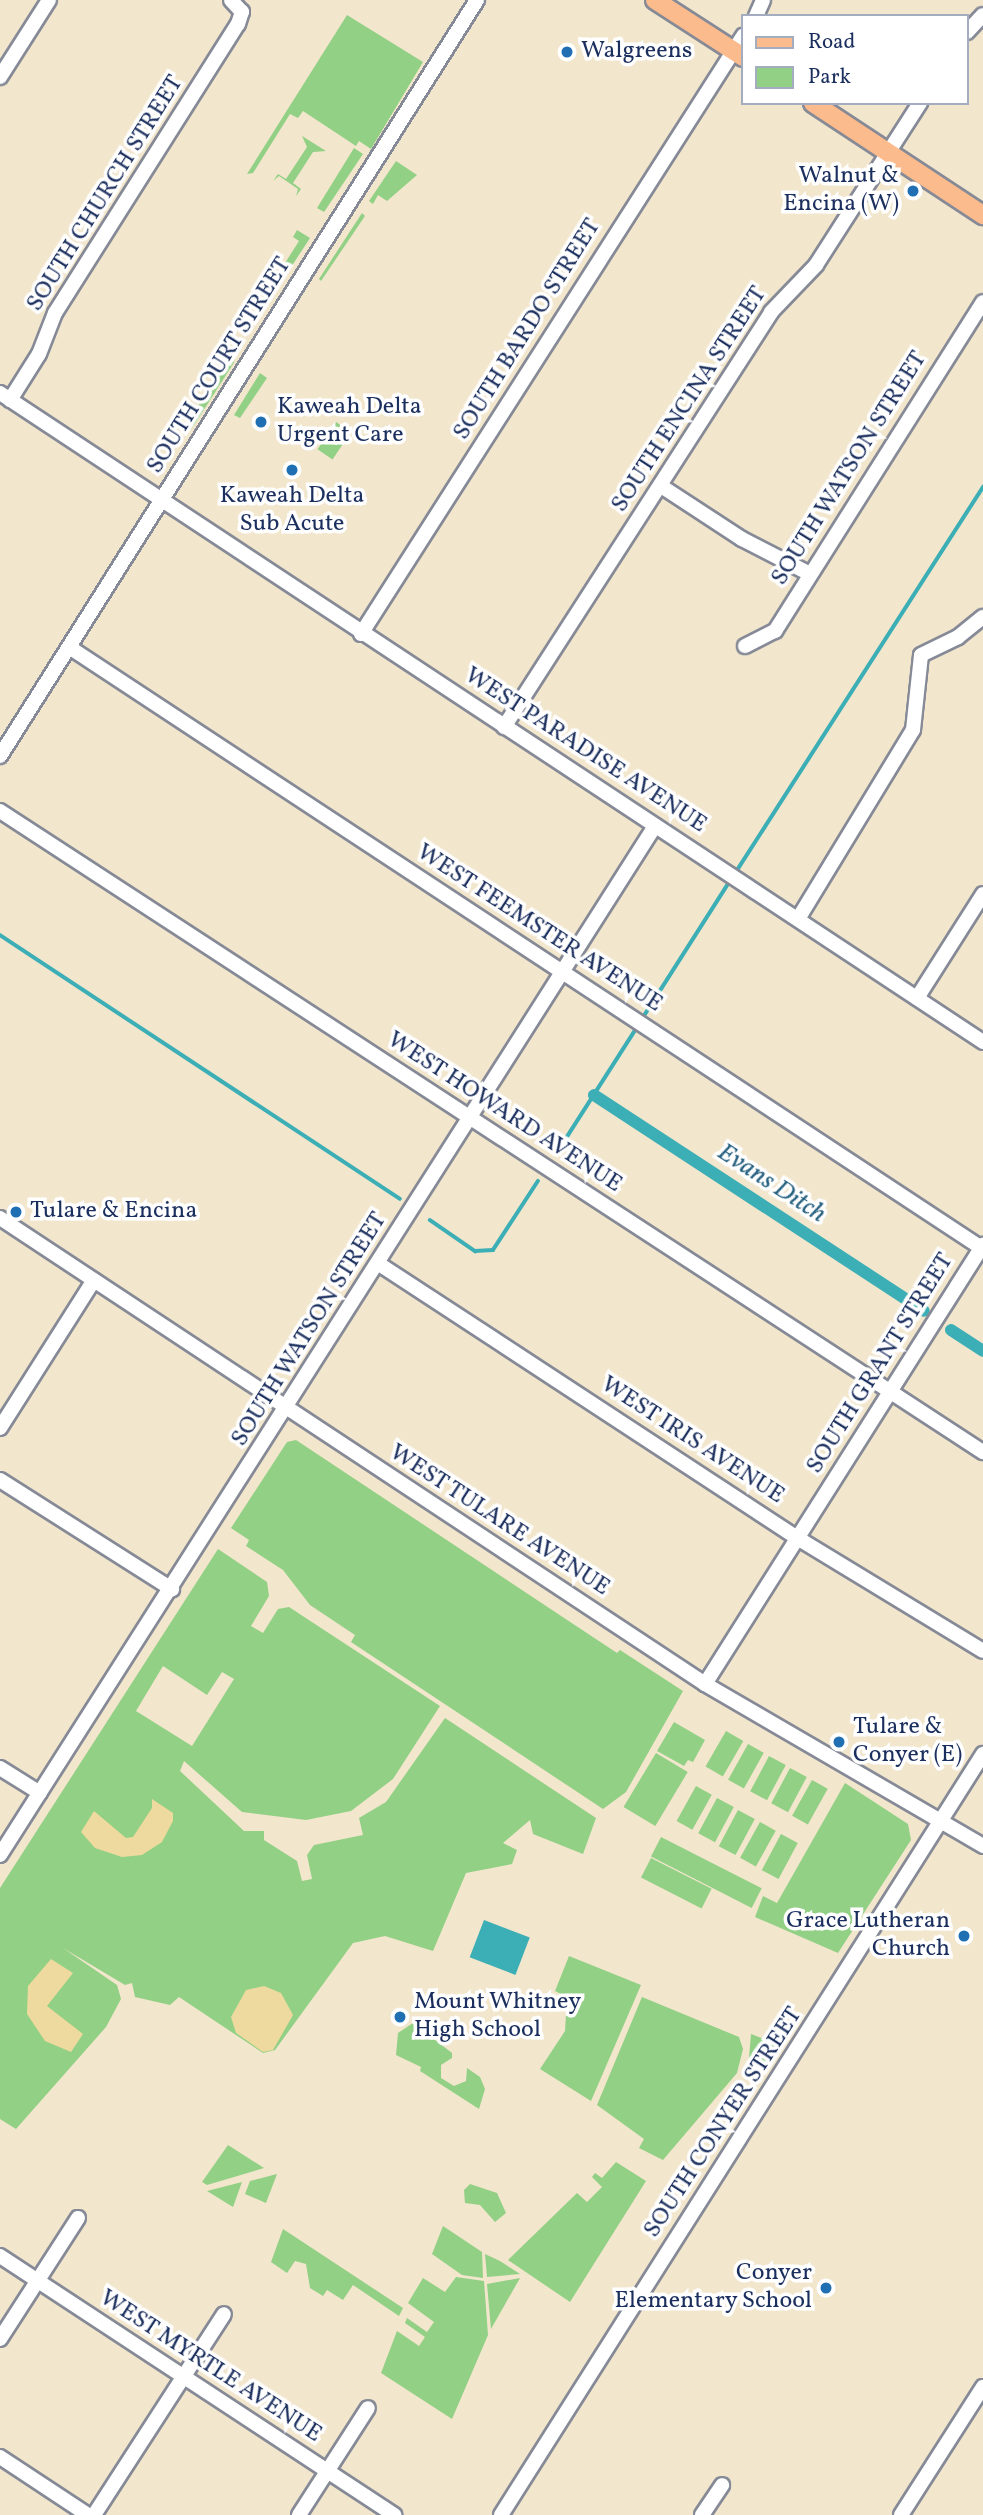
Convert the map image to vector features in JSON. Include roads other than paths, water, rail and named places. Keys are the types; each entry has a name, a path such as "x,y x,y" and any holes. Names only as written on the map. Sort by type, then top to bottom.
{"main road":[{"path":"655,0 740,48"},
{"path":"816,105 983,215"}],"street":[{"path":"0,77 49,0"},
{"name":"SOUTH CHURCH STREET","path":"5,396 39,354 55,313 242,12 231,0"},
{"name":"SOUTH COURT STREET","path":"0,756 477,0"},
{"path":"969,30 983,15"},
{"name":"SOUTH BARDO STREET","path":"361,634 740,48"},
{"name":"SOUTH ENCINA STREET","path":"505,727 771,312 816,265 919,105"},
{"name":"SOUTH WATSON STREET","path":"745,646 775,631 983,303"},
{"name":"WEST PARADISE AVENUE","path":"5,396 361,634 983,1042"},
{"path":"661,485 742,539 810,574"},
{"path":"798,919 913,730 920,655 958,636 983,617"},
{"name":"WEST FEEMSTER AVENUE","path":"69,648 982,1247"},
{"name":"WEST HOWARD AVENUE","path":"0,811 983,1452"},
{"name":"SOUTH WATSON STREET","path":"0,1855 565,973 655,826"},
{"path":"917,998 983,894"},
{"name":"WEST TULARE AVENUE","path":"0,1219 705,1684 943,1820 983,1846"},
{"name":"SOUTH GRANT STREET","path":"705,1684 982,1247"},
{"name":"WEST IRIS AVENUE","path":"379,1264 799,1539 983,1651"},
{"path":"0,1428 94,1280"},
{"path":"0,1480 172,1589"},
{"name":"SOUTH CONYER STREET","path":"501,2515 983,1754"},
{"path":"0,1768 40,1793"},
{"path":"0,2339 78,2218"},
{"name":"WEST MYRTLE AVENUE","path":"0,2256 395,2515"},
{"path":"94,2515 224,2314"},
{"path":"901,2515 983,2387"},
{"path":"299,2515 368,2408"},
{"path":"0,2458 88,2515"},
{"path":"702,2515 722,2485"}],"water":[{"path":"484,1920 530,1938 515,1975 470,1957"}],"waterway":[{"path":"734,875 983,487"},
{"path":"642,1019 730,881"},
{"path":"0,935 400,1199"},
{"path":"556,1154 638,1026"},
{"name":"Evans Ditch","path":"594,1095 924,1311"},
{"path":"430,1220 475,1251 493,1250 538,1181"},
{"name":"Evans Ditch","path":"951,1330 983,1351"}],"place":[{"name":"Walgreens","path":"567,52"},
{"name":"Walnut & Encina (W)","path":"913,191"},
{"name":"Kaweah Delta Urgent Care","path":"261,422"},
{"name":"Kaweah Delta Sub Acute","path":"292,470"},
{"name":"Tulare & Encina","path":"16,1212"},
{"name":"Tulare & Conyer (E)","path":"839,1742"},
{"name":"Grace Lutheran Church","path":"964,1936"},
{"name":"Mount Whitney High School","path":"400,2017"},
{"name":"Conyer Elementary School","path":"826,2288"}]}
